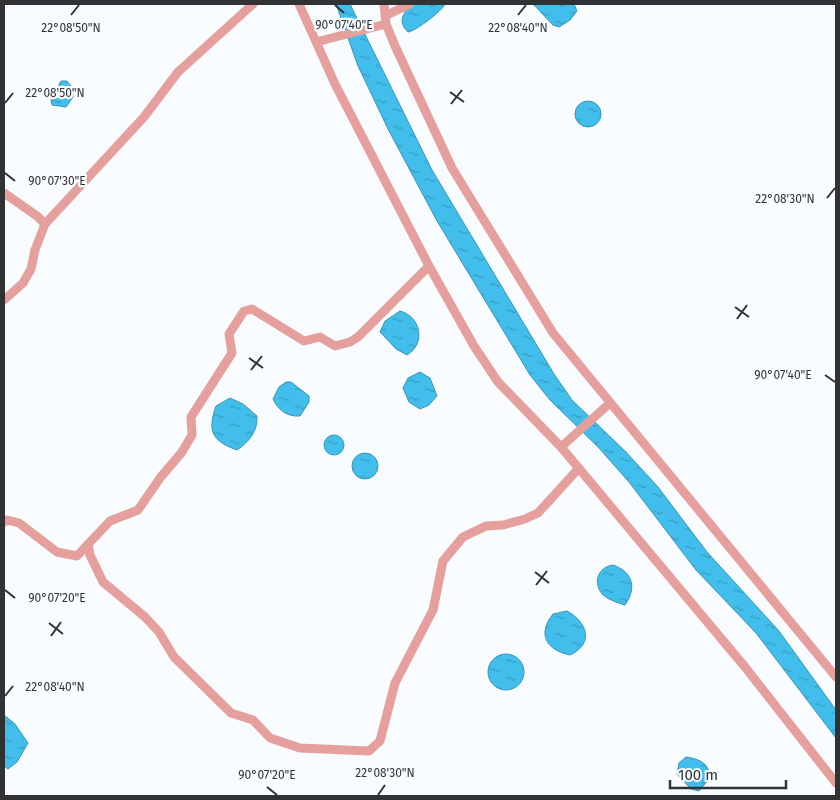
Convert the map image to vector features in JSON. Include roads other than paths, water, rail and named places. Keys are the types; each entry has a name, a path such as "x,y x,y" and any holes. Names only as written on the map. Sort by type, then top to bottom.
{"street":[{"path":"4,300 23,283 32,269 35,250 45,224 144,117 178,72 253,4"},
{"path":"299,4 335,84 429,266 474,346 498,382 579,468 745,667 836,784"},
{"path":"384,4 387,19 452,168 553,333 836,677"},
{"path":"316,42 387,19 410,4"},
{"path":"4,193 37,216 45,224"},
{"path":"4,522 7,520 19,523 57,552 77,556 110,521 138,510 160,478 182,452 192,435 191,417 232,352 228,334 244,311 252,309 264,315 304,341 320,337 335,346 350,342 358,337 429,266"},
{"path":"561,447 610,403"},
{"path":"88,544 90,555 103,582 159,632 174,657 231,713 253,720 270,738 300,748 370,751 380,741 395,683 433,610 443,561 463,536 486,526 503,525 538,513 579,468"}],"water":[{"path":"336,4 350,4 432,170 554,374 572,400 626,452 658,487 707,552 779,631 836,710 836,738 756,633 696,570 629,482 598,447 550,400 530,375 437,221 388,129 358,66"},
{"path":"413,4 445,4 428,20 408,32 402,21 406,10"},
{"path":"533,4 574,4 577,11 570,20 559,27 553,25"},
{"path":"61,81 67,81 73,89 73,97 66,107 52,105 51,100"},
{"path":"588,101 597,105 601,114 597,123 588,127 579,123 575,114 579,105"},
{"path":"400,311 412,318 418,330 417,344 407,355 396,349 380,332 385,321"},
{"path":"420,372 430,378 437,396 429,405 420,409 409,402 403,388 408,378"},
{"path":"286,382 291,382 309,396 309,402 300,416 284,412 273,399 279,387"},
{"path":"230,398 243,404 257,416 256,427 252,436 237,450 217,439 212,429 216,406"},
{"path":"330,435 338,435 344,441 344,449 338,455 330,455 324,449 324,441"},
{"path":"365,453 374,457 378,466 374,475 365,479 356,475 352,466 356,457"},
{"path":"613,565 625,572 631,581 631,593 625,605 605,597 598,586 597,581 600,572"},
{"path":"567,611 579,621 585,633 583,645 570,655 562,653 550,645 546,640 545,634 548,621 553,614"},
{"path":"506,654 513,655 519,659 523,665 523,679 519,685 513,689 506,690 499,689 493,685 489,679 488,672 489,665 493,659 499,655"},
{"path":"4,715 15,724 28,743 17,762 8,769 4,766"},
{"path":"686,757 704,763 708,770 709,779 699,791 691,789 677,774 679,763"}]}
